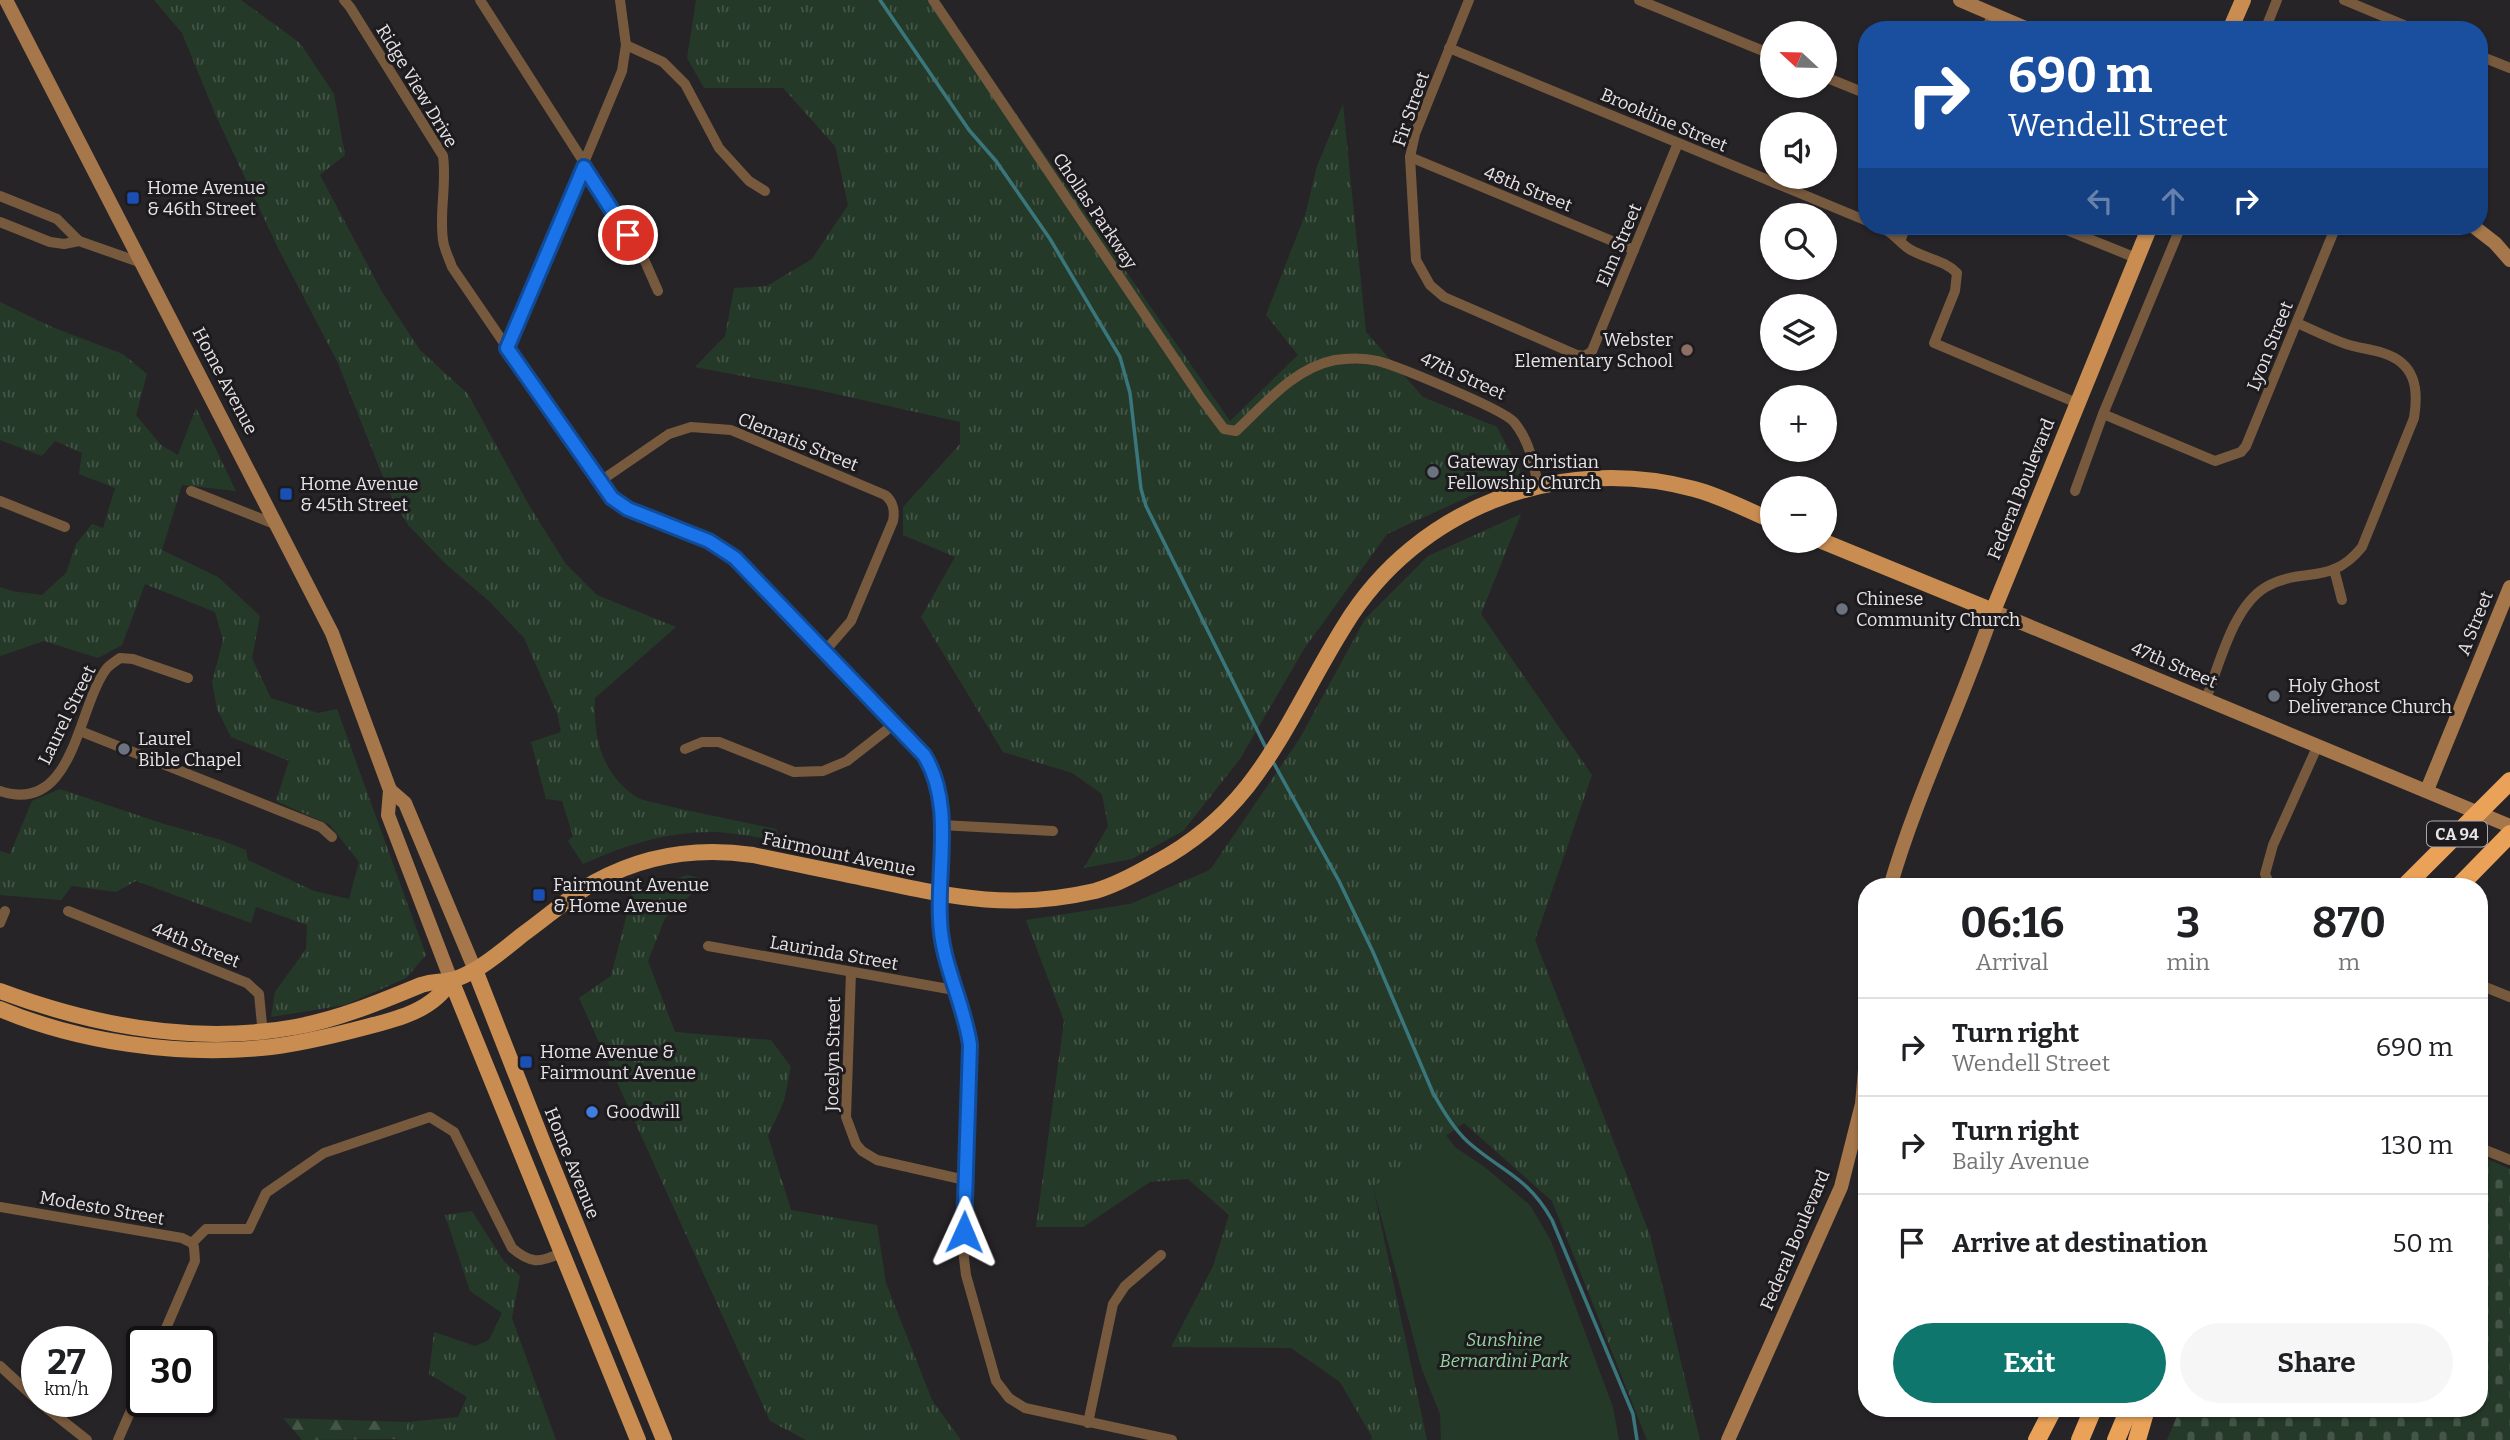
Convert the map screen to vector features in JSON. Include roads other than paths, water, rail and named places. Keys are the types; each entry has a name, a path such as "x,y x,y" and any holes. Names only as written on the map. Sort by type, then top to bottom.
{"highway":[{"name":"CA 94","path":"2413,878 2510,781"},
{"name":"CA 94","path":"2467,878 2510,834"},
{"path":"2037,1440 2049,1417"},
{"path":"2080,1440 2090,1417"},
{"path":"2116,1440 2126,1417"},
{"path":"2137,1440 2144,1417"}],"main road":[{"name":"Home Avenue","path":"6,0 332,632 390,790 388,815 638,1440"},
{"path":"1960,0 2007,21"},
{"path":"2234,21 2242,0"},
{"name":"Federal Boulevard","path":"1893,878 1901,849 1976,661 1993,611 2146,235"},
{"path":"2485,235 2510,260"},
{"path":"1538,486 1569,480 1649,481 1695,489 1760,516"},
{"name":"Fairmount Avenue","path":"0,991 84,1018 130,1028 174,1033 263,1031 296,1027 356,1011 434,980 452,980 475,970 594,883 635,864 672,854 717,851 744,854 975,900 1039,901 1097,890 1127,878 1180,850 1202,834 1241,797 1260,772 1363,598 1405,554 1459,516 1492,499 1538,486"},
{"name":"47th Street","path":"1837,547 2510,826"},
{"name":"A Street","path":"2427,790 2510,587"},
{"name":"Home Avenue","path":"390,790 405,803 664,1440"},
{"name":"Fairmount Avenue","path":"0,1009 74,1034 109,1040 182,1049 264,1048 342,1034 395,1020 439,998 452,980"},
{"name":"Federal Boulevard","path":"1728,1440 1841,1187 1858,1120"}],"street":[{"name":"Ridge View Drive","path":"344,0 351,7 443,156 443,243 452,267 599,482 612,498 628,509 709,541 735,558 924,755 934,771 940,792 942,939 954,990 968,1028 970,1045 964,1258 966,1275 996,1381 1009,1398 1025,1408 1172,1440"},
{"path":"480,0 643,257 658,291"},
{"path":"507,348 622,71 626,45 620,0"},
{"name":"Chollas Parkway","path":"933,0 1216,422 1224,429 1236,431"},
{"name":"Fir Street","path":"1469,0 1415,134 1410,157 1416,260 1430,285 1444,297 1577,355 1585,356"},
{"path":"1639,0 1760,50"},
{"path":"2268,21 2277,0"},
{"path":"2344,0 2394,21"},
{"path":"1990,21 1992,15"},
{"path":"626,45 663,62 685,84 719,148 749,181 765,191"},
{"name":"Brookline Street","path":"1449,48 1858,217"},
{"path":"2488,59 2510,68"},
{"path":"1838,82 1858,90"},
{"name":"Elm Street","path":"1585,356 1592,351 1678,144"},
{"name":"48th Street","path":"1410,157 1634,250"},
{"path":"0,196 57,219 79,241 139,262"},
{"path":"0,222 51,242 64,244 79,241"},
{"path":"1894,235 1909,249 1949,264 1957,273 1955,291 1934,343 2077,403"},
{"path":"1901,239 1903,235"},
{"path":"2079,235 2136,258"},
{"path":"2075,491 2103,414 2178,235"},
{"name":"Lyon Street","path":"2103,414 2215,461 2241,452 2246,446 2332,235"},
{"path":"2206,699 2236,621 2250,600 2265,587 2292,577 2334,569 2349,562 2361,547 2414,418 2416,388 2405,364 2384,353 2348,345 2297,323"},
{"name":"47th Street","path":"1236,431 1294,378 1316,366 1351,359 1377,361 1492,407 1513,421 1531,453 1538,486"},
{"name":"Clematis Street","path":"599,482 669,434 691,428 732,430 885,495 891,500 894,514 892,521 851,621 825,651"},
{"path":"191,491 277,525"},
{"path":"0,501 65,527"},
{"path":"2334,569 2342,600"},
{"name":"Laurel Street","path":"2,792 15,794 37,791 50,784 66,762 100,680 108,666 120,658 134,659 188,678"},
{"path":"685,749 702,743 719,742 794,772 823,771 847,761 893,724"},
{"path":"80,731 321,827 331,836"},
{"path":"2267,878 2265,874 2273,845 2318,745"},
{"path":"941,825 1053,831"},
{"path":"0,923 5,911"},
{"name":"44th Street","path":"68,911 247,983 259,994 264,1048"},
{"name":"Laurinda Street","path":"708,946 954,990"},
{"name":"Jocelyn Street","path":"851,972 846,1116 856,1144 877,1160 965,1181"},
{"path":"2488,988 2510,997"},
{"path":"167,1326 195,1261 193,1245 206,1229 249,1229 266,1193 324,1153 430,1117 454,1132 512,1248 524,1258 543,1261 561,1253"},
{"path":"2488,1151 2510,1160"},
{"name":"Modesto Street","path":"0,1206 182,1238 193,1245"},
{"path":"1088,1423 1113,1304 1125,1286 1161,1255"},
{"path":"0,1366 21,1385"},
{"path":"59,1417 88,1440"},
{"path":"118,1440 128,1417"}],"waterway":[{"path":"880,0 969,130 996,161 1050,239 1120,357 1130,393 1141,489 1146,506 1267,750"},
{"path":"1272,760 1339,881 1373,952 1433,1093 1463,1137 1533,1193 1552,1220 1633,1414 1637,1440"}],"place":[{"name":"Home Avenue & 46th Street","path":"133,198"},
{"name":"Webster Elementary School","path":"1687,350"},
{"name":"Gateway Christian Fellowship Church","path":"1433,472"},
{"name":"Home Avenue & 45th Street","path":"286,494"},
{"name":"Chinese Community Church","path":"1842,609"},
{"name":"Holy Ghost Deliverance Church","path":"2274,696"},
{"name":"Laurel Bible Chapel","path":"124,749"},
{"name":"Fairmount Avenue & Home Avenue","path":"539,895"},
{"name":"Home Avenue & Fairmount Avenue","path":"526,1062"},
{"name":"Goodwill","path":"592,1112"}],"park label":[{"name":"Sunshine Bernardini Park","path":"1504,1350"}]}
